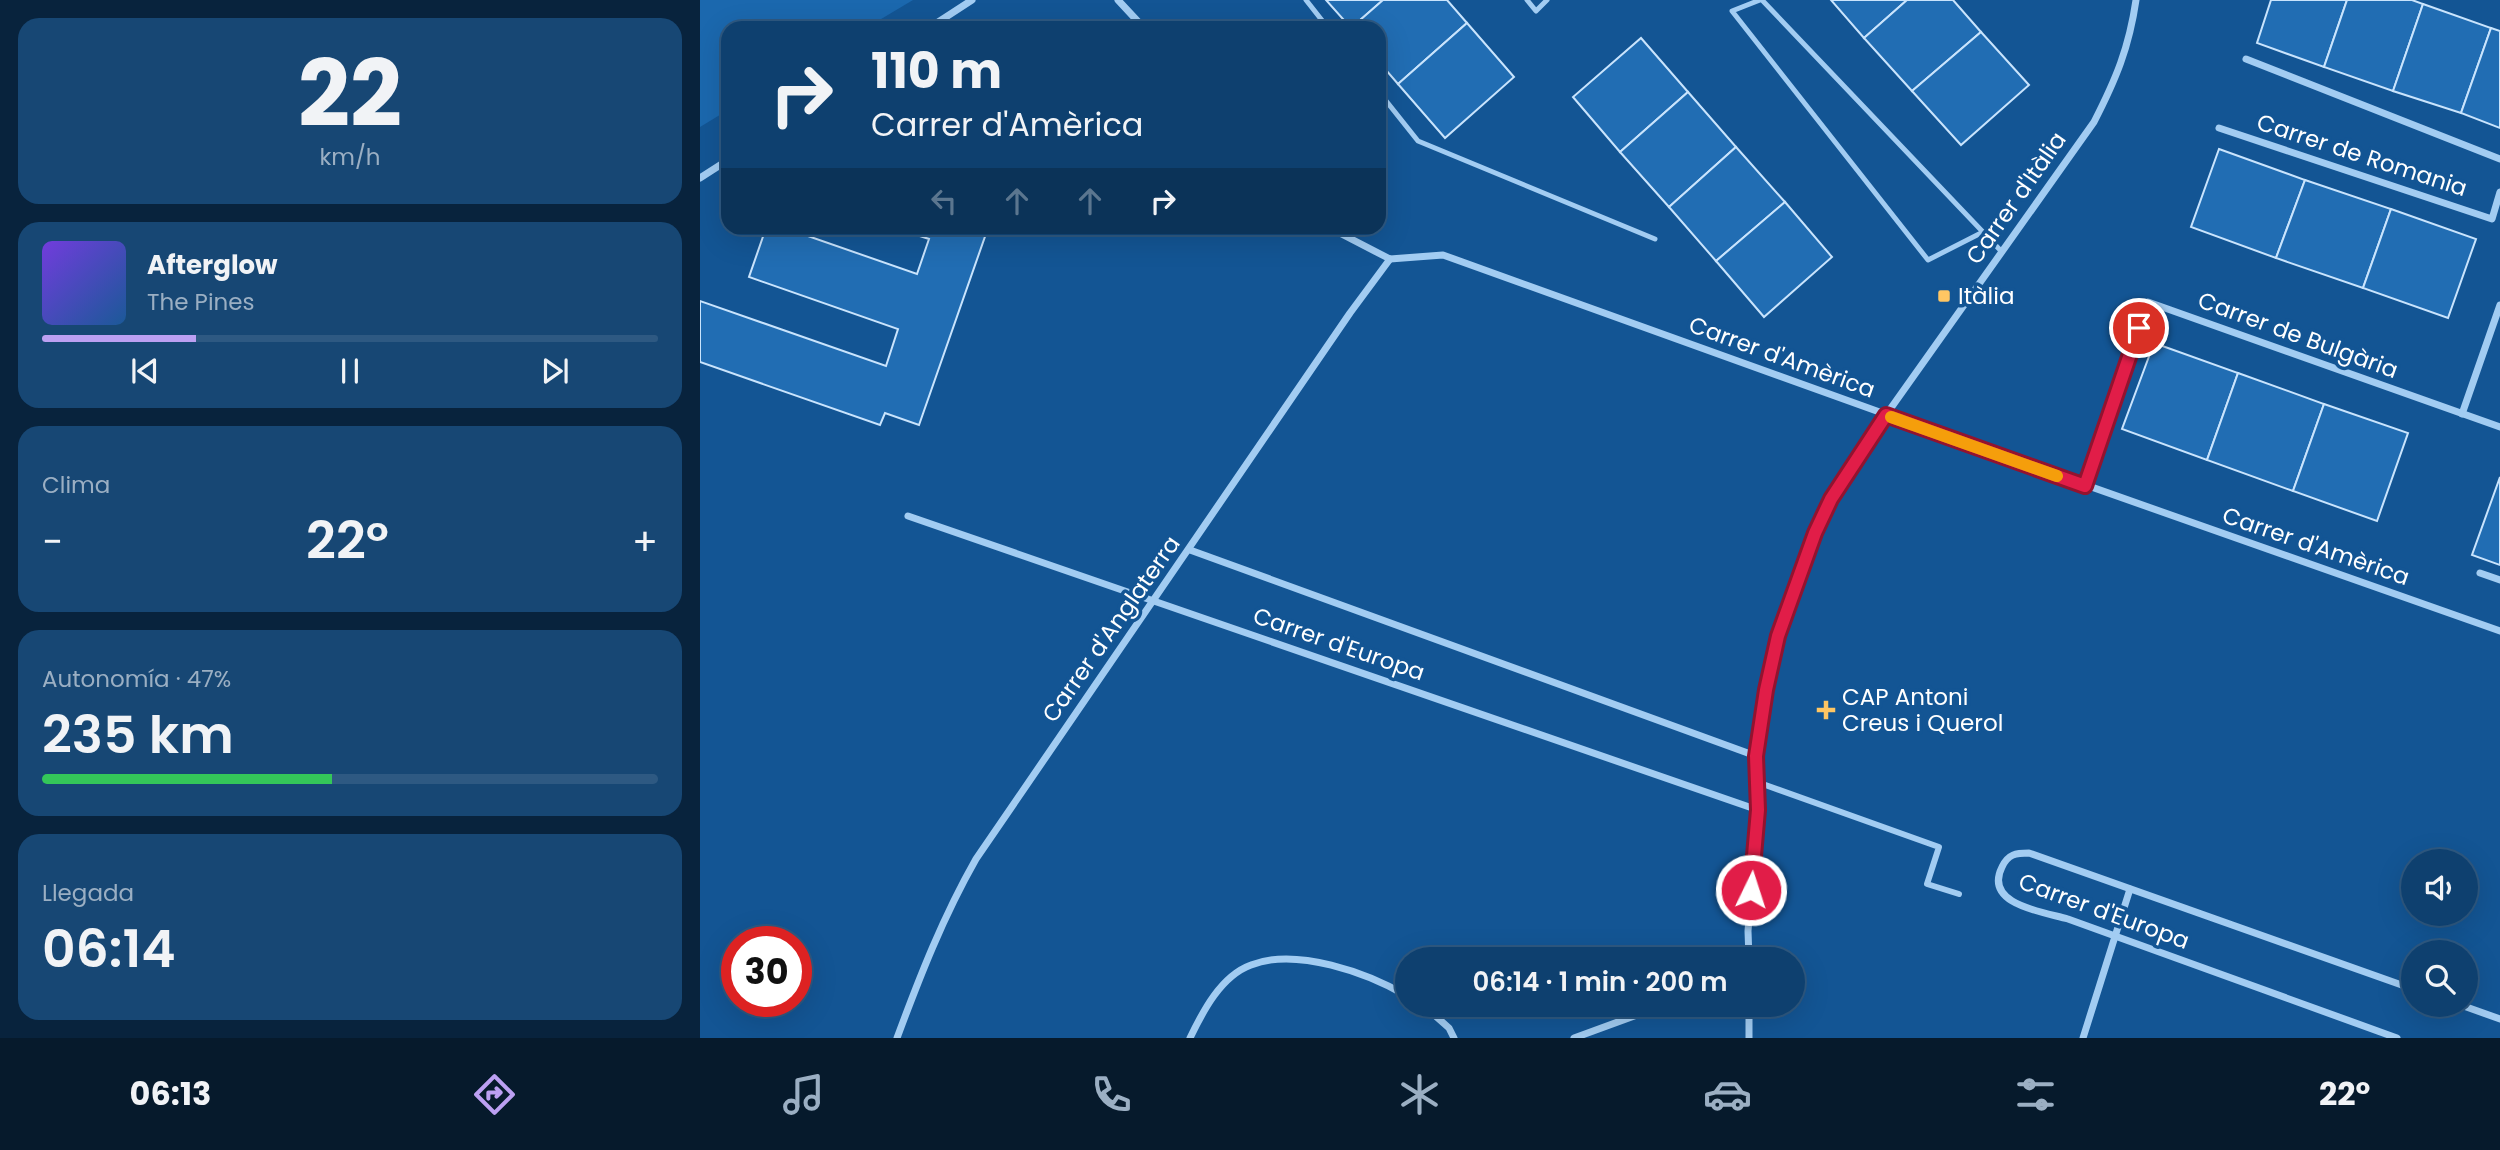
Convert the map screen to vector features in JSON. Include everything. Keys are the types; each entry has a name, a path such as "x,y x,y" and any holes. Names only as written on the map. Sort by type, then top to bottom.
{"street":[{"path":"940,21 972,0"},
{"path":"1118,0 1138,21"},
{"name":"Carrer d'Itàlia","path":"1749,947 1758,810 1756,756 1766,690 1778,636 1815,533 1831,499 1886,415 2094,122 2118,75 2131,34 2136,0"},
{"name":"Carrer de Romania","path":"2246,59 2500,159"},
{"name":"Carrer de Romania","path":"2219,128 2496,220 2500,192"},
{"path":"700,178 721,164"},
{"path":"1344,235 1390,259"},
{"name":"Carrer d'Amèrica","path":"1390,259 1443,256 2085,486 2500,631"},
{"name":"Carrer d'Anglaterra","path":"897,1038 937,935 976,859 1350,313 1390,259"},
{"name":"Carrer de Bulgària","path":"2085,486 2148,302 2500,427"},
{"path":"2462,414 2500,305"},
{"name":"Carrer d'Europa","path":"908,516 1758,810"},
{"name":"Carrer d'Europa","path":"1190,550 1756,756"},
{"path":"2480,572 2500,580"},
{"path":"1757,782 1939,848 1927,884 1959,894"},
{"name":"Carrer d'Europa","path":"2397,1038 2009,900 2002,895 1998,884 2000,870 2006,858 2014,853 2029,853 2401,985"},
{"path":"2083,1038 2130,889"},
{"path":"1189,1038 1211,999 1231,978 1251,965 1275,960 1328,964 1395,991"},
{"path":"2478,1011 2500,1019"},
{"path":"1437,1017 1449,1028 1454,1038"},
{"path":"1574,1038 1631,1017"},
{"path":"1749,1017 1749,1038"}],"lane":[{"path":"1306,0 1322,21"},
{"path":"1527,0 1536,11 1547,0"},
{"path":"1983,232 1928,260 1732,11 1761,0 1983,232 2002,252"},
{"path":"1386,101 1418,141 1655,239"}],"shaded area":[{"path":"700,0 913,0 878,21 721,21 721,114 700,127"}],"building":[{"path":"1326,0 1383,0 1359,21 1345,21"},
{"path":"1383,0 1447,0 1467,23 1398,84 1386,70 1386,21 1359,21"},
{"path":"1831,0 1907,0 1864,38"},
{"path":"1907,0 1953,0 1981,32 1912,91 1864,38"},
{"path":"2271,0 2347,0 2324,67 2257,43"},
{"path":"2347,0 2412,0 2423,4 2393,91 2324,67"},
{"path":"2423,4 2491,28 2461,113 2393,91"},
{"path":"1467,23 1514,77 1445,138 1398,84"},
{"path":"2491,28 2500,31 2500,128 2461,113"},
{"path":"1981,32 2029,85 1961,145 1912,91"},
{"path":"1641,38 1688,92 1620,152 1573,97"},
{"path":"1688,92 1736,147 1669,207 1620,152"},
{"path":"1736,147 1785,202 1716,261 1669,207"},
{"path":"2219,149 2305,180 2276,258 2191,227"},
{"path":"2305,180 2391,209 2363,288 2276,258"},
{"path":"1785,202 1832,257 1764,317 1716,261"},
{"path":"2391,209 2476,239 2448,318 2363,288"},
{"path":"764,235 805,235 917,274 929,239 917,235 986,235 919,425 885,413 880,425 700,362 700,301 886,366 898,329 749,277"},
{"path":"2154,343 2238,373 2207,460 2122,429"},
{"path":"2238,373 2324,404 2293,491 2207,460"},
{"path":"2324,404 2408,433 2377,521 2293,491"},
{"path":"2500,477 2500,565 2472,555"}],"slow traffic":[{"path":"1891,417 2057,476"}],"place":[{"name":"Itàlia","path":"1944,296"},
{"name":"CAP Antoni Creus i Querol","path":"1826,710"}],"route":[{"path":"1751,890 1758,810 1756,756 1778,636 1796,580 1831,499 1886,415 2085,486 2139,328"}]}
